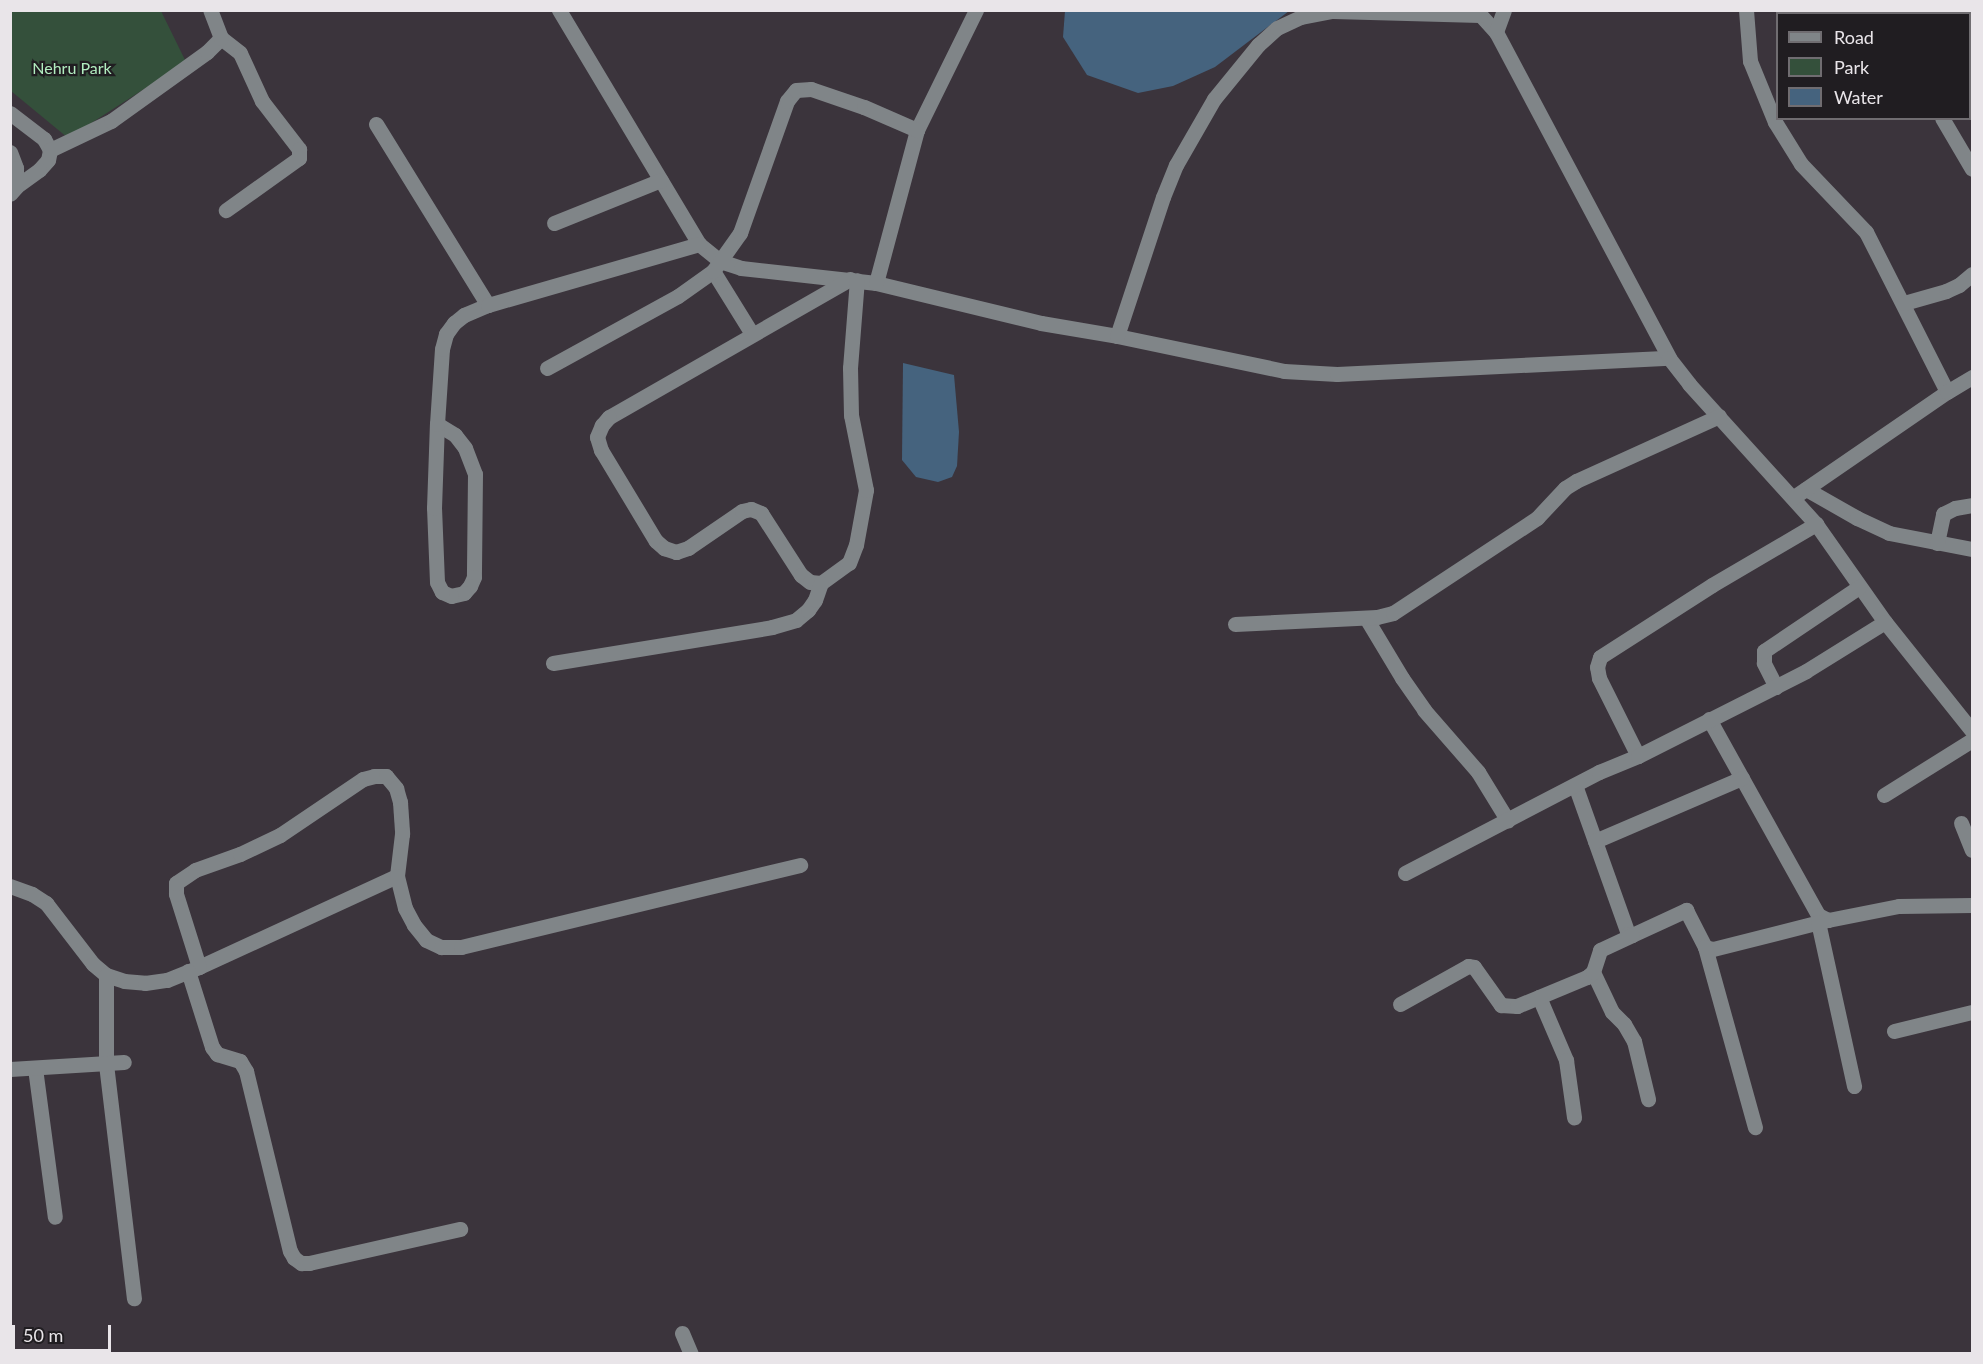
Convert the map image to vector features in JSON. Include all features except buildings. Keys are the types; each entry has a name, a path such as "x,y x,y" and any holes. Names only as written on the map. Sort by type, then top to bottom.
{"street":[{"path":"210,10 221,38 240,53 262,101 299,149 299,158 226,210"},
{"path":"559,10 699,244 717,266 752,334"},
{"path":"876,283 917,130 976,10"},
{"path":"1496,32 1504,10"},
{"path":"1746,10 1750,61 1775,122 1801,164 1866,232 1904,303 1947,392"},
{"path":"1117,336 1162,197 1176,165 1220,90 1258,45 1277,28 1301,17 1333,11 1478,13 1496,32 1669,358 1719,417 1800,493 1889,533 1972,549"},
{"path":"50,150 111,121 207,52 221,38"},
{"path":"546,368 678,296 717,266 740,233 787,101 796,90 811,89 917,130"},
{"path":"10,113 44,139 50,150 48,160 39,170 13,191"},
{"path":"1943,120 1972,169"},
{"path":"376,124 488,305"},
{"path":"10,152 16,168 13,191"},
{"path":"554,223 661,180"},
{"path":"437,424 455,435 465,448 474,474 474,578 471,586 464,593 451,596 442,592 437,582 434,508 437,424 442,349 446,334 464,315 488,305 699,244"},
{"path":"717,266 876,283 1041,323 1117,336 1284,371 1337,374 1669,358"},
{"path":"1904,303 1946,291 1959,285 1972,274"},
{"path":"821,583 810,582 801,575 761,513 751,509 742,511 688,548 676,552 664,548 656,541 601,450 597,437 609,417 752,334 854,279"},
{"path":"553,663 772,627 796,620 808,610 815,600 821,583 849,563 856,545 866,490 851,415 850,368 854,279"},
{"path":"1800,493 1972,377"},
{"path":"1235,624 1366,618 1385,615 1405,608 1537,518 1565,488 1576,481 1719,417"},
{"path":"1800,493 1816,524 1858,587 1972,731"},
{"path":"1937,543 1943,514 1955,508 1972,505"},
{"path":"1638,756 1599,678 1597,667 1600,657 1712,585 1816,524"},
{"path":"1776,687 1764,663 1764,651 1858,587"},
{"path":"1366,618 1424,710 1478,772 1508,821"},
{"path":"1405,873 1575,785 1776,687 1885,622"},
{"path":"1710,719 1810,904 1823,921 1854,1086"},
{"path":"1884,795 1972,740"},
{"path":"460,1229 309,1263 301,1263 294,1258 290,1251 246,1071 240,1062 217,1054 212,1047 176,894 176,883 195,870 240,854 280,835 363,779 386,776 396,788 400,801 402,834 397,876 405,908 414,925 426,940 441,947 461,947 800,865"},
{"path":"1595,841 1742,778"},
{"path":"1575,785 1625,929 1628,934 1632,935"},
{"path":"1961,824 1972,850"},
{"path":"10,886 32,894 46,903 93,964 106,975 124,981 145,983 167,980 193,969 397,876"},
{"path":"1705,947 1713,949 1823,921 1899,906 1972,905"},
{"path":"1400,1004 1468,966 1474,968 1501,1005 1517,1006 1577,982 1593,972 1600,950 1686,910 1705,947 1755,1127"},
{"path":"1593,972 1612,1012 1624,1024 1634,1041 1648,1099"},
{"path":"106,975 106,1064 134,1298"},
{"path":"1539,998 1566,1060 1574,1117"},
{"path":"1894,1031 1972,1012"},
{"path":"10,1069 124,1062"},
{"path":"35,1068 55,1217"},
{"path":"682,1333 691,1353"}],"green space":[{"name":"Nehru Park","path":"10,11 161,11 186,62 68,138 11,91"}],"water":[{"path":"1065,11 1289,11 1215,67 1173,86 1138,93 1087,75 1063,37"},
{"path":"903,363 954,375 959,432 957,466 952,477 938,482 916,477 902,460"}]}
